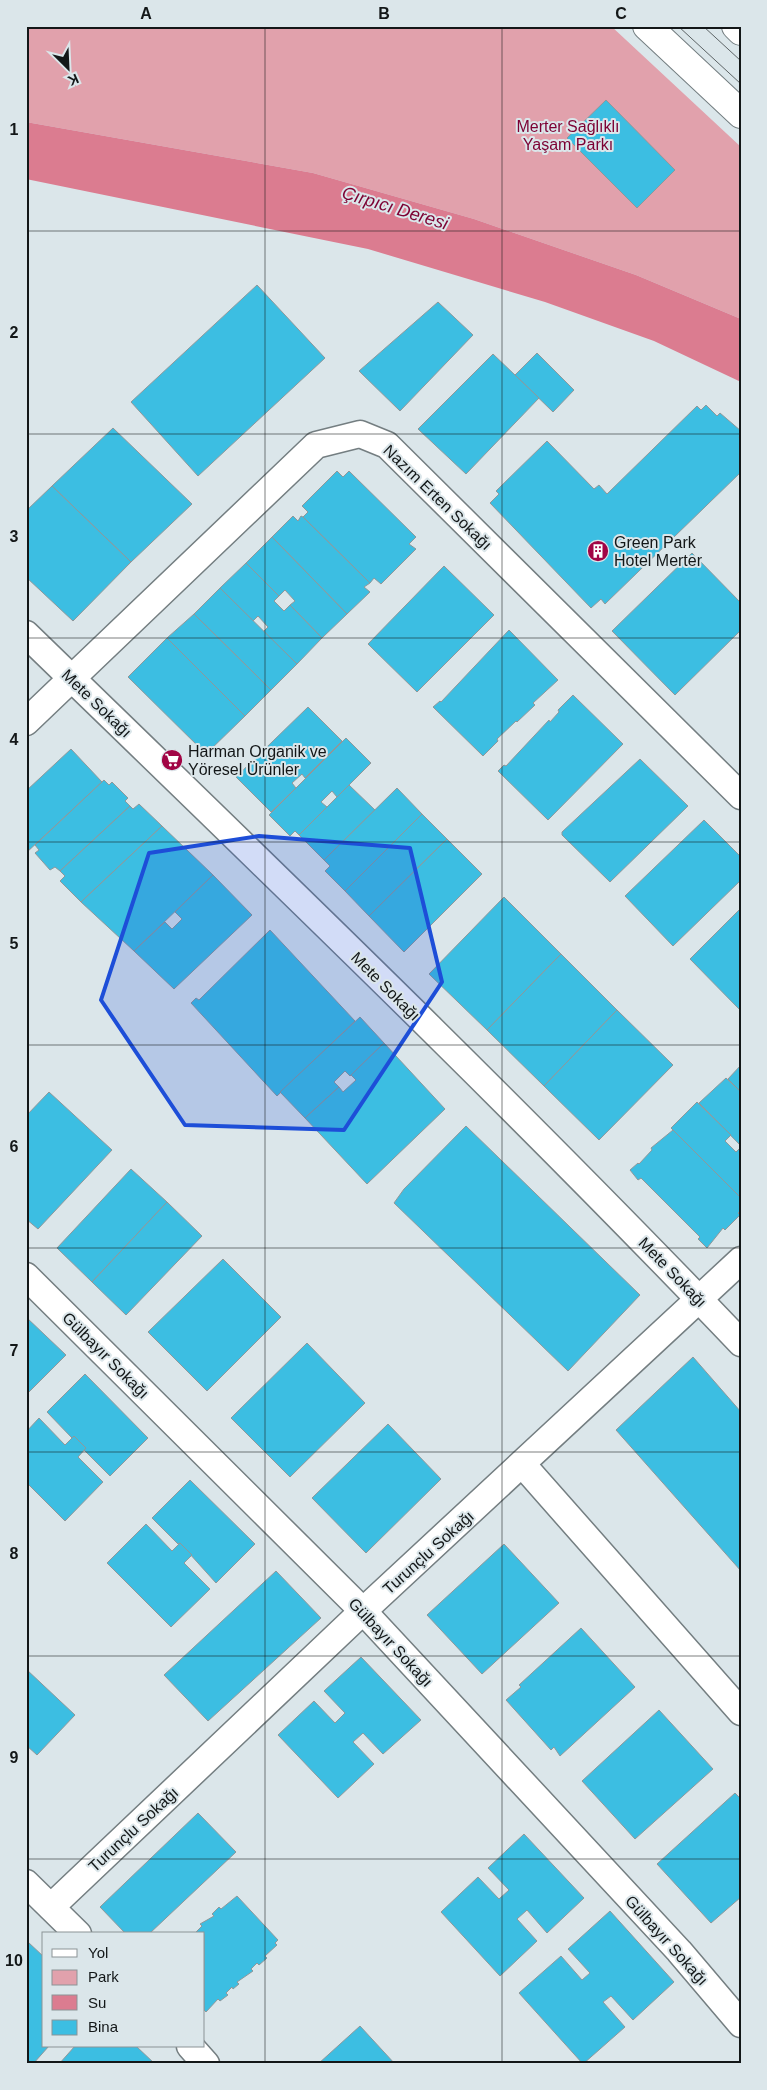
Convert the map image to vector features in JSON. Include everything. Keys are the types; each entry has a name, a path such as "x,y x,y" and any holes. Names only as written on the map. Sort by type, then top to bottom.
{"main road":[{"path":"647,26 741,114"},
{"path":"736,26 741,31"}],"street":[{"name":"Nazım Erten Sokağı","path":"26,722 316,445 360,434 387,444 741,796"},
{"name":"Mete Sokağı","path":"26,634 626,1223 741,1343"},
{"name":"Turunçlu Sokağı","path":"51,1907 363,1611 523,1465 741,1260"},
{"name":"Gülbayır Sokağı","path":"26,1276 363,1611 679,1951 741,2024"},
{"path":"523,1465 741,1712"},
{"path":"26,1883 76,1932"},
{"path":"192,2048 206,2064"}],"highlighted area":[{"path":"259,836 410,848 442,982 344,1130 185,1125 101,1000 149,853"}],"green space":[{"name":"Merter Sağlıklı Yaşam Parkı","path":"26,26 611,26 741,147 741,319 636,275 474,219 313,173 26,122"}],"water":[{"name":"Çırpıcı Deresi","path":"26,122 313,173 474,219 636,275 741,319 741,382 654,341 545,302 368,249 26,179"}],"building":[{"path":"606,100 675,170 637,208 567,138"},
{"path":"257,285 325,358 198,476 131,402"},
{"path":"438,302 473,335 400,411 359,371"},
{"path":"537,353 574,390 553,412 515,375"},
{"path":"493,354 539,398 466,474 418,429"},
{"name":"Green Park Hotel Merter","path":"706,405 717,416 720,413 741,431 739,438 741,440 741,472 605,604 601,599 591,608 490,503 499,494 496,491 547,441 594,489 599,485 607,494 697,406 701,410"},
{"path":"113,428 192,504 131,562 52,486"},
{"path":"337,471 343,477 349,471 416,537 409,544 416,549 381,584 374,578 370,583 303,517 308,512 302,506"},
{"path":"52,486 131,562 73,621 26,577 26,511"},
{"path":"293,516 298,521 301,516 303,517 370,583 364,587 370,592 347,614 272,537"},
{"path":"272,537 347,614 322,638 290,605 295,601 285,590 279,596 246,563"},
{"path":"692,553 741,603 741,630 675,695 612,631"},
{"path":"246,563 279,596 274,601 284,611 290,605 322,638 297,664 263,632 268,627 258,616 253,621 220,588"},
{"path":"444,566 494,615 417,692 368,644"},
{"path":"220,588 297,664 271,690 194,614"},
{"path":"194,614 271,690 245,716 167,638"},
{"path":"509,630 558,680 533,703 535,705 497,739 498,741 483,756 433,707 441,702"},
{"path":"167,638 245,716 206,754 128,677"},
{"path":"573,695 623,744 548,820 498,771 504,765 506,766 549,720 550,722 559,712 558,710"},
{"path":"308,707 342,741 305,778 302,774 292,783 296,788 271,812 236,777"},
{"path":"346,738 371,763 337,797 332,791 321,802 327,807 299,835 295,831 290,836 269,815"},
{"path":"71,749 102,782 26,853 26,791"},
{"path":"640,759 688,806 610,882 562,835 562,832"},
{"path":"104,780 109,785 112,782 128,798 125,801 130,806 60,871 55,867 50,870 35,853 39,850 35,845"},
{"path":"349,785 375,810 324,860 299,835"},
{"path":"397,788 422,814 345,891 325,871 330,866 324,860"},
{"path":"139,804 162,826 81,902 60,881 65,876 60,871 130,806 133,809"},
{"path":"422,814 447,839 369,916 345,891"},
{"path":"704,820 741,857 741,880 673,946 625,896"},
{"path":"162,826 213,875 134,951 81,902"},
{"path":"447,839 482,874 404,952 369,916"},
{"path":"213,875 252,915 174,989 134,951 165,922 172,929 182,919 175,912"},
{"path":"504,897 561,954 487,1030 429,974"},
{"path":"741,908 741,1009 740,1010 690,959"},
{"path":"270,930 355,1021 277,1096 191,1003 196,998 199,1000"},
{"path":"561,954 617,1010 544,1086 487,1030"},
{"path":"617,1010 673,1065 599,1140 544,1086"},
{"path":"360,1017 384,1043 350,1076 345,1071 334,1082 339,1087 305,1118 280,1092"},
{"path":"384,1043 445,1109 367,1184 305,1118 339,1087 343,1092 356,1080 351,1075"},
{"path":"741,1065 741,1092 728,1079"},
{"path":"726,1078 741,1092 741,1146 699,1103"},
{"path":"49,1092 112,1150 38,1229 26,1219 26,1116"},
{"path":"697,1102 731,1135 725,1141 736,1152 741,1147 741,1198 671,1128"},
{"path":"466,1126 640,1295 568,1371 394,1203 404,1189"},
{"path":"673,1130 741,1198 741,1211 738,1213 740,1215 725,1230 723,1228 707,1248 698,1239 700,1237 641,1178 638,1180 630,1170 639,1164 652,1150 651,1148"},
{"path":"131,1169 167,1202 92,1282 57,1248"},
{"path":"167,1202 202,1236 126,1315 92,1282"},
{"path":"223,1259 281,1317 207,1391 148,1332"},
{"path":"26,1317 66,1355 26,1395"},
{"path":"307,1343 365,1403 290,1477 231,1418"},
{"path":"693,1357 741,1412 741,1571 616,1430"},
{"path":"85,1374 148,1438 110,1476 84,1450 86,1448 74,1436 72,1438 47,1412"},
{"path":"39,1418 65,1445 74,1436 86,1448 78,1457 103,1482 65,1521 26,1482 26,1432"},
{"path":"388,1424 441,1479 366,1553 312,1498"},
{"path":"190,1480 255,1544 216,1583 180,1543 178,1544 152,1518"},
{"path":"146,1524 172,1551 180,1543 192,1555 184,1563 210,1589 171,1627 107,1563"},
{"path":"504,1544 559,1603 482,1674 427,1615"},
{"path":"276,1571 321,1618 208,1721 164,1675"},
{"path":"581,1628 635,1687 560,1756 554,1747 551,1750 506,1700 521,1687 519,1685"},
{"path":"361,1657 421,1720 383,1754 363,1733 353,1742 374,1764 338,1798 278,1735 314,1701 335,1723 345,1713 324,1691"},
{"path":"26,1669 75,1715 37,1755 26,1745"},
{"path":"659,1710 713,1769 635,1839 582,1781"},
{"path":"735,1793 741,1799 741,1897 711,1923 657,1864"},
{"path":"198,1813 236,1852 151,1932 124,1932 100,1907"},
{"path":"524,1834 584,1898 547,1933 527,1910 517,1919 537,1941 500,1976 441,1912 478,1877 499,1899 509,1890 488,1868"},
{"path":"237,1896 278,1940 275,1943 277,1945 265,1956 267,1958 259,1965 257,1963 251,1969 253,1971 237,1982 239,1984 233,1989 232,1987 226,1993 228,1995 220,2001 218,1999 206,2012 205,1932 196,1932 202,1926 200,1924 214,1916 212,1914 219,1907 221,1909"},
{"path":"610,1911 674,1982 633,2020 611,1996 603,2002 625,2027 583,2064 519,1993 561,1956 582,1980 590,1973 568,1949"},
{"path":"28,1942 42,1955 42,2048 47,2048 33,2064 26,2064"},
{"path":"360,2026 395,2064 318,2064"},
{"path":"73,2048 138,2048 155,2064 59,2064"}],"tram line":[{"path":"678,26 741,84"},
{"path":"703,26 741,61"}],"place":[{"name":"Green Park Hotel Merter","path":"598,551"},
{"name":"Harman Organik ve Yöresel Ürünler","path":"172,760"}]}
